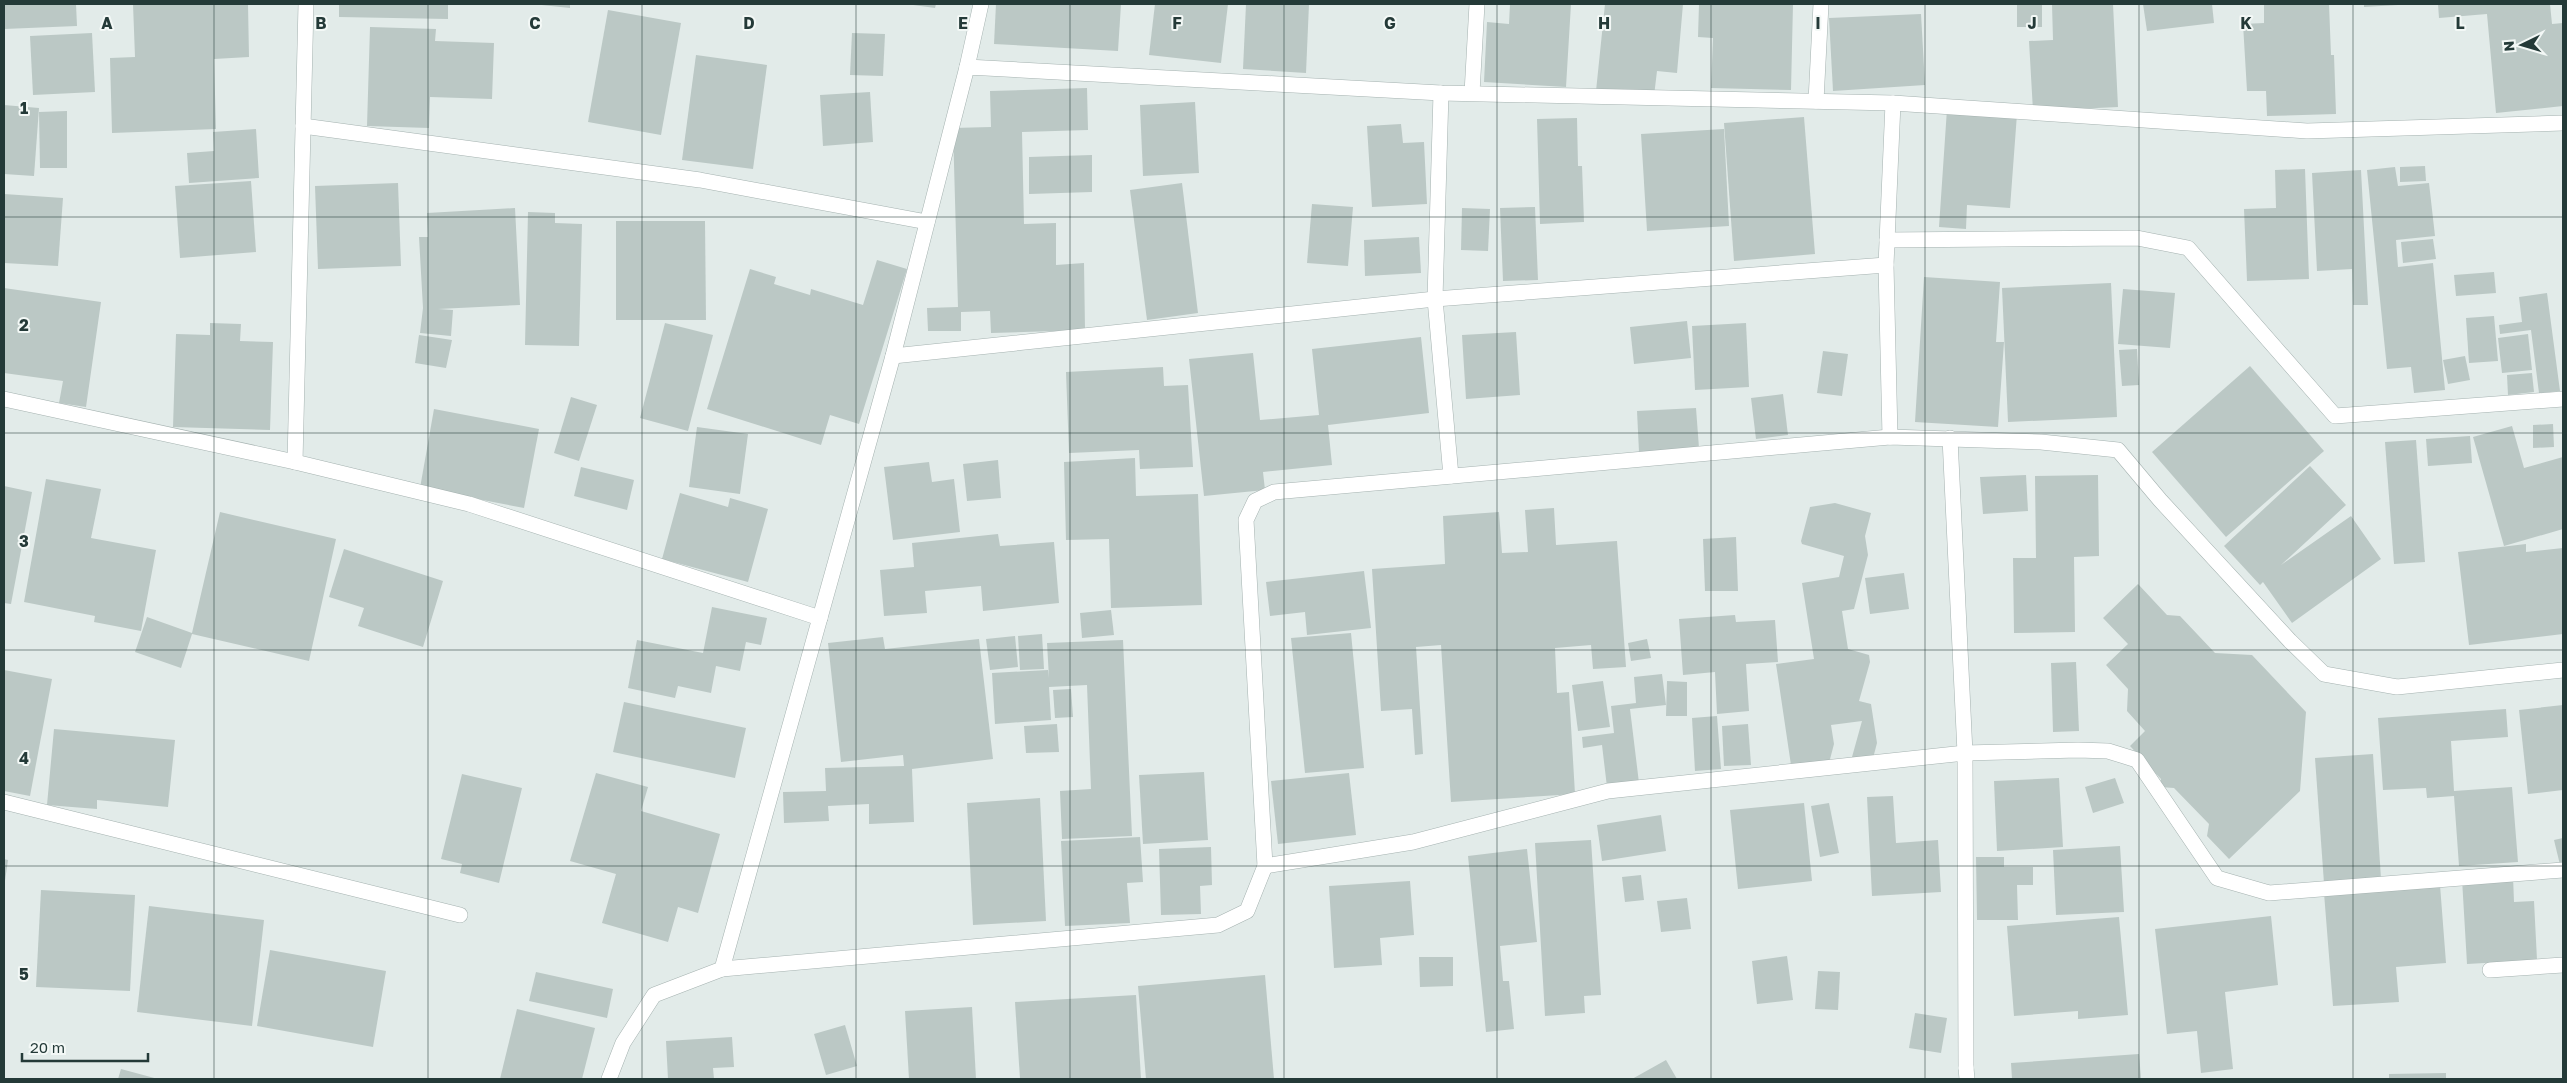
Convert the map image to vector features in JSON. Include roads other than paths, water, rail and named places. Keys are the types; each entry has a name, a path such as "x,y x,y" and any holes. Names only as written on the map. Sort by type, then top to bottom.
{"street":[{"path":"295,462 306,4"},
{"path":"722,969 892,356 967,67 981,4"},
{"path":"1472,93 1477,4"},
{"path":"1816,101 1821,4"},
{"path":"967,67 1441,93 1893,103 2307,131 2563,123"},
{"path":"1441,93 1435,299 1451,476"},
{"path":"1890,437 1886,265 1893,103"},
{"path":"303,126 700,180 927,222"},
{"path":"1887,240 2137,238 2188,248 2335,416 2563,399"},
{"path":"892,356 1435,299 1886,265"},
{"path":"4,399 295,462 469,504 820,618"},
{"path":"609,1079 623,1044 654,995 722,969 1218,925 1247,911 1265,866 1246,520 1255,501 1274,492 1890,437 2040,442 2118,450 2212,557 2324,674 2396,687 2563,670"},
{"path":"1950,438 1965,753 1966,1074"},
{"path":"1265,866 1413,842 1608,791 1965,753 2078,750 2108,751 2137,760 2217,878 2270,893 2563,870"},
{"path":"4,802 460,915"},
{"path":"2490,970 2563,965"}]}
